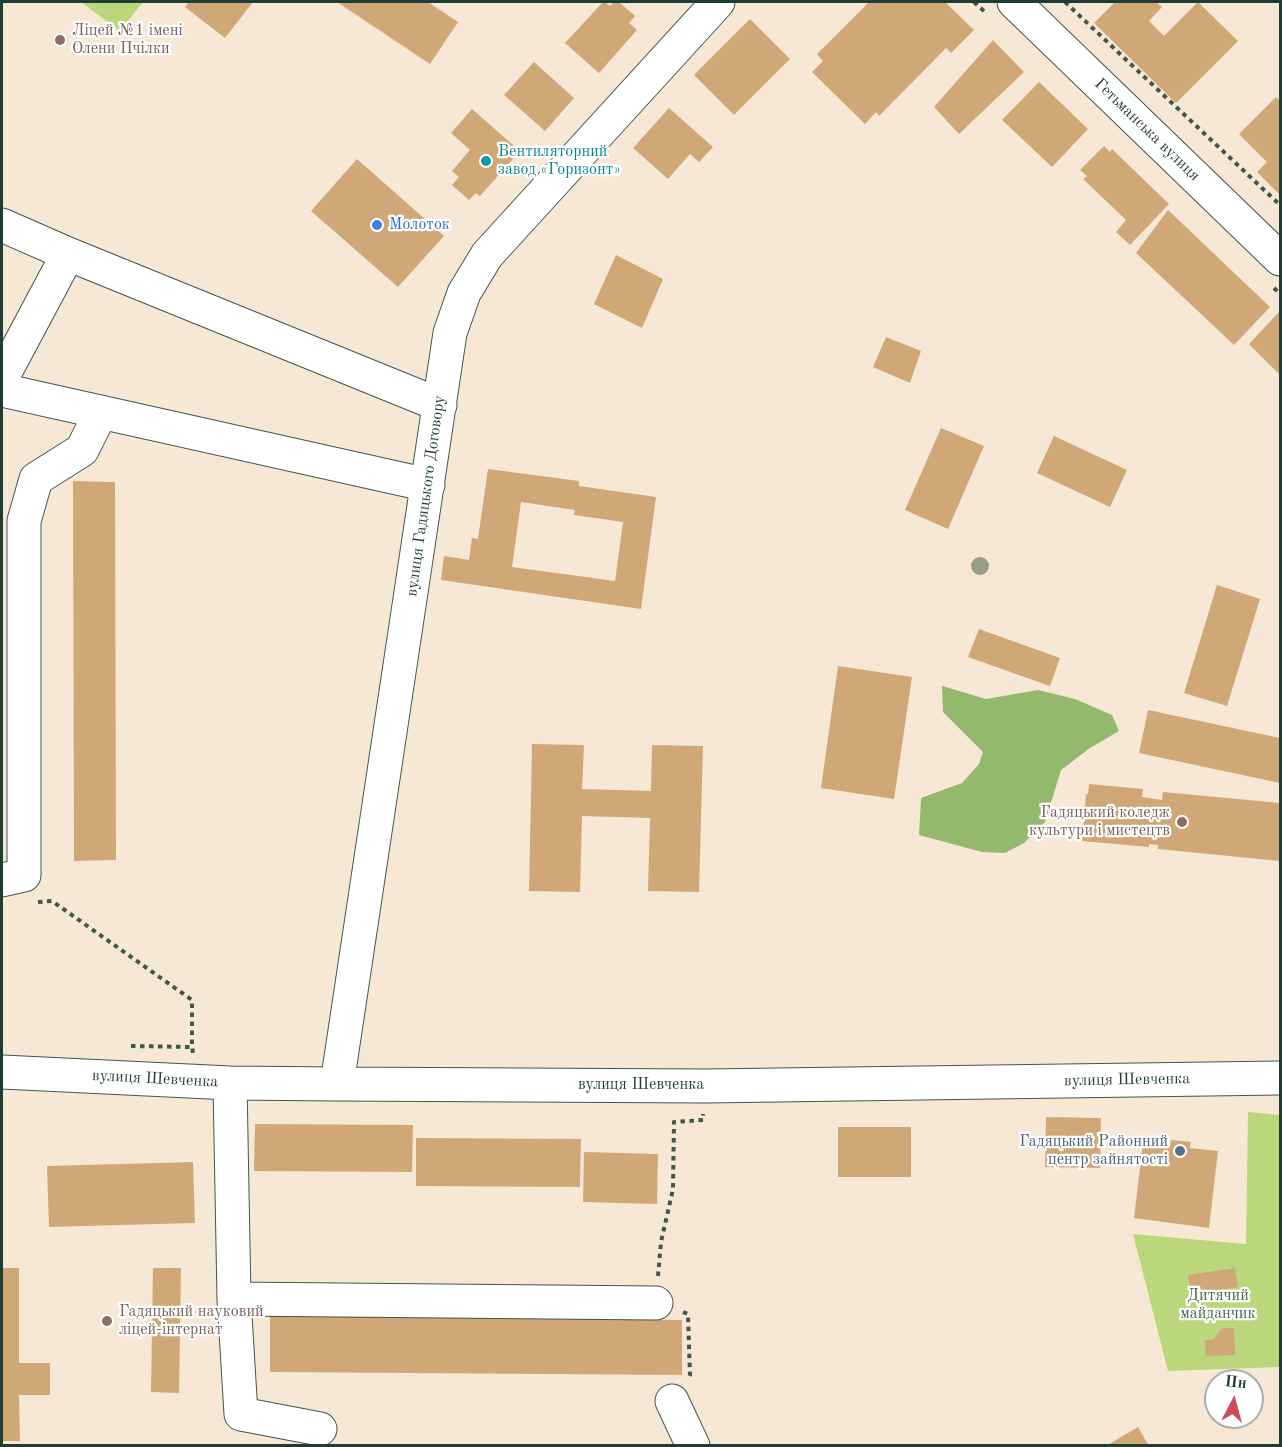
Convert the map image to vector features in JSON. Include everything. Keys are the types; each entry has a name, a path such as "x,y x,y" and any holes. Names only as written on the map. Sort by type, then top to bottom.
{"street":[{"name":"вулиця Гадяцького Договору","path":"338,1084 450,333 464,293 487,255 717,2"},
{"name":"Гетьманська вулиця","path":"1014,2 1281,259"},
{"path":"2,225 440,405"},
{"path":"2,378 68,254"},
{"path":"2,390 428,485"},
{"path":"2,880 24,874 24,521 36,479 82,450 101,412"},
{"name":"вулиця Шевченка","path":"2,1072 215,1082 705,1086 1281,1078"},
{"path":"215,1082 234,1299 241,1414 320,1429"},
{"path":"234,1299 656,1303"},
{"path":"672,1401 693,1446"}],"path":[{"path":"1065,2 1281,205"},
{"path":"32,902 52,901 192,1000 192,1047 215,1082"},
{"path":"672,1401 690,1375 688,1314 656,1303 661,1242 673,1189 674,1122 703,1120 705,1086"}],"green space":[{"path":"81,2 143,2 120,31"},
{"path":"942,686 986,699 1038,690 1075,699 1112,715 1119,731 1090,748 1061,770 1045,822 1024,843 1005,853 982,852 919,835 921,798 962,783 979,764 983,752 943,712"},
{"name":"Дитячий майданчик","path":"1248,1112 1280,1115 1280,1367 1168,1371 1133,1234 1246,1244"}],"building":[{"path":"189,2 253,2 225,38 185,7"},
{"path":"337,2 428,2 458,22 430,64"},
{"path":"603,2 610,6 614,2 619,2 635,16 629,23 637,30 599,73 565,43"},
{"path":"869,2 945,2 974,30 951,53 946,48 879,116 876,112 865,124 812,72 823,61 817,54"},
{"path":"1115,2 1156,2 1162,7 1149,21 1164,36 1198,2 1238,41 1176,103 1094,23"},
{"path":"750,19 790,59 734,115 694,75"},
{"path":"993,40 1024,72 959,134 934,107"},
{"path":"534,62 574,98 545,131 504,95"},
{"path":"1039,82 1088,129 1052,167 1002,120"},
{"path":"1276,97 1280,101 1280,195 1257,172 1267,162 1239,134"},
{"path":"669,108 713,147 699,162 690,154 668,179 633,148"},
{"name":"Вентиляторний завод «Горизонт»","path":"472,109 520,151 480,196 476,193 469,200 452,185 459,177 452,171 470,150 451,133"},
{"path":"1104,146 1110,152 1112,149 1169,204 1130,245 1116,232 1126,220 1083,179 1087,176 1080,170"},
{"path":"357,159 444,236 398,287 311,211"},
{"path":"1168,210 1270,307 1234,345 1136,253"},
{"path":"616,255 663,279 642,328 594,304"},
{"path":"1280,311 1280,375 1249,344"},
{"path":"886,337 921,351 910,383 873,367"},
{"path":"941,428 984,446 948,529 905,510"},
{"path":"1054,436 1127,470 1110,507 1037,473"},
{"path":"488,469 579,481 579,486 656,497 641,609 441,580 444,556 469,560 472,538 478,539","holes":["521,502 575,510 574,515 623,522 615,581 512,567"]},
{"path":"73,481 115,482 116,860 74,861"},
{"path":"1217,585 1260,599 1227,706 1184,693"},
{"path":"979,629 1060,658 1050,686 968,657"},
{"path":"838,666 912,677 894,799 821,788"},
{"path":"1148,710 1280,738 1280,783 1139,753"},
{"path":"532,744 584,745 582,789 651,791 652,745 703,746 699,892 648,891 650,818 582,816 580,892 529,891"},
{"name":"Гадяцький коледж культури і мистецтв","path":"1089,784 1143,789 1142,797 1162,800 1163,792 1280,803 1280,861 1158,849 1158,845 1149,844 1149,847 1082,841"},
{"path":"1046,1117 1101,1118 1100,1168 1045,1167"},
{"path":"255,1124 413,1125 412,1172 254,1171"},
{"path":"838,1127 911,1127 911,1177 838,1177"},
{"path":"416,1138 581,1139 580,1187 416,1186"},
{"path":"1171,1140 1191,1142 1190,1148 1218,1151 1209,1228 1134,1218 1143,1142 1170,1146"},
{"path":"584,1152 658,1154 657,1204 583,1202"},
{"path":"193,1162 195,1223 49,1227 47,1166"},
{"path":"2,1268 19,1268 19,1363 50,1363 50,1395 19,1395 20,1441 2,1441"},
{"path":"153,1268 181,1268 179,1393 151,1392"},
{"path":"1235,1268 1238,1287 1191,1295 1188,1275"},
{"path":"270,1316 682,1320 682,1375 270,1372"},
{"path":"1222,1328 1234,1328 1235,1355 1206,1356 1205,1340 1213,1340"},
{"path":"1138,1427 1149,1446 1106,1446"}],"place":[{"name":"Ліцей №1 імені Олени Пчілки","path":"60,40"},
{"name":"Вентиляторний завод «Горизонт»","path":"486,161"},
{"name":"Молоток","path":"377,225"},
{"name":"Гадяцький коледж культури і мистецтв","path":"1182,822"},
{"name":"Гадяцький Районний центр зайнятості","path":"1180,1151"},
{"name":"Гадяцький науковий ліцей-інтернат","path":"107,1321"}]}
